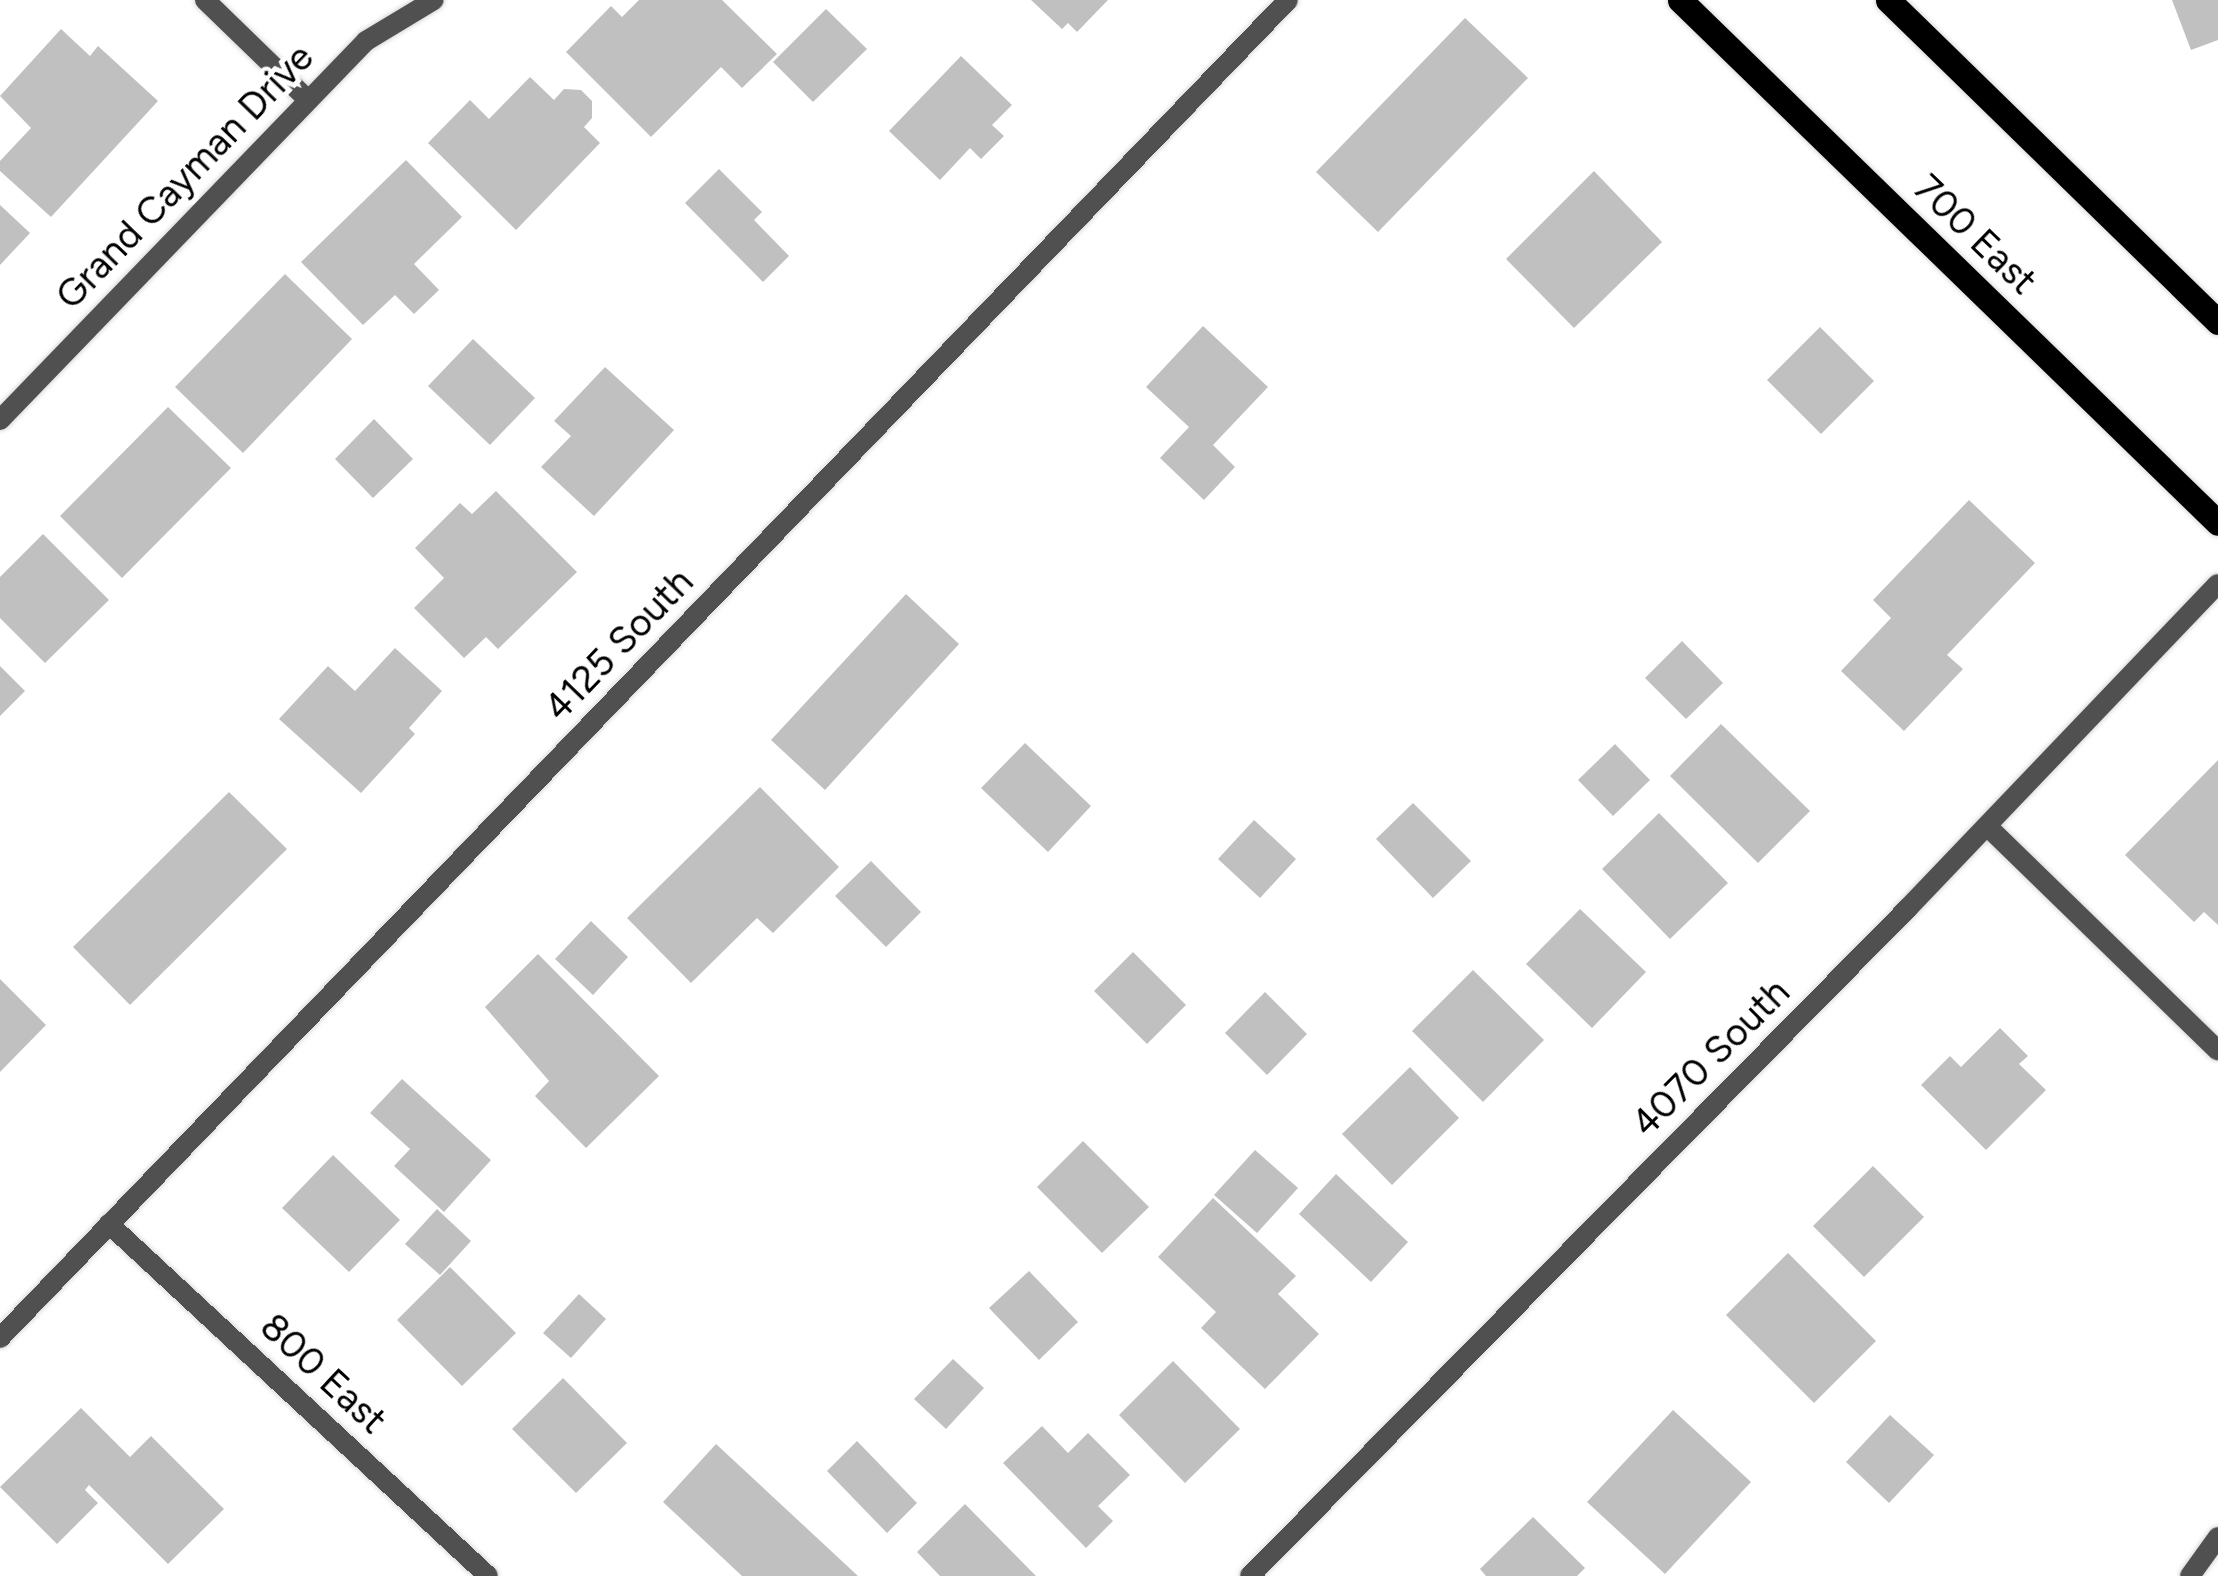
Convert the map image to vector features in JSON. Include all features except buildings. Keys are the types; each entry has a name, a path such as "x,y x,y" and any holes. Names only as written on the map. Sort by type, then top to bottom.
{"main road":[{"name":"700 East","path":"1680,0 2218,523"},
{"path":"1888,0 2218,322"}],"street":[{"path":"205,0 308,99"},
{"name":"Grand Cayman Drive","path":"0,420 366,41 434,0"},
{"name":"4125 South","path":"0,1338 1288,0"},
{"name":"4070 South","path":"1250,1576 1987,826 2218,584"},
{"path":"1987,826 2218,1051"},
{"name":"800 East","path":"109,1224 488,1576"},
{"path":"2190,1576 2218,1538"}]}
